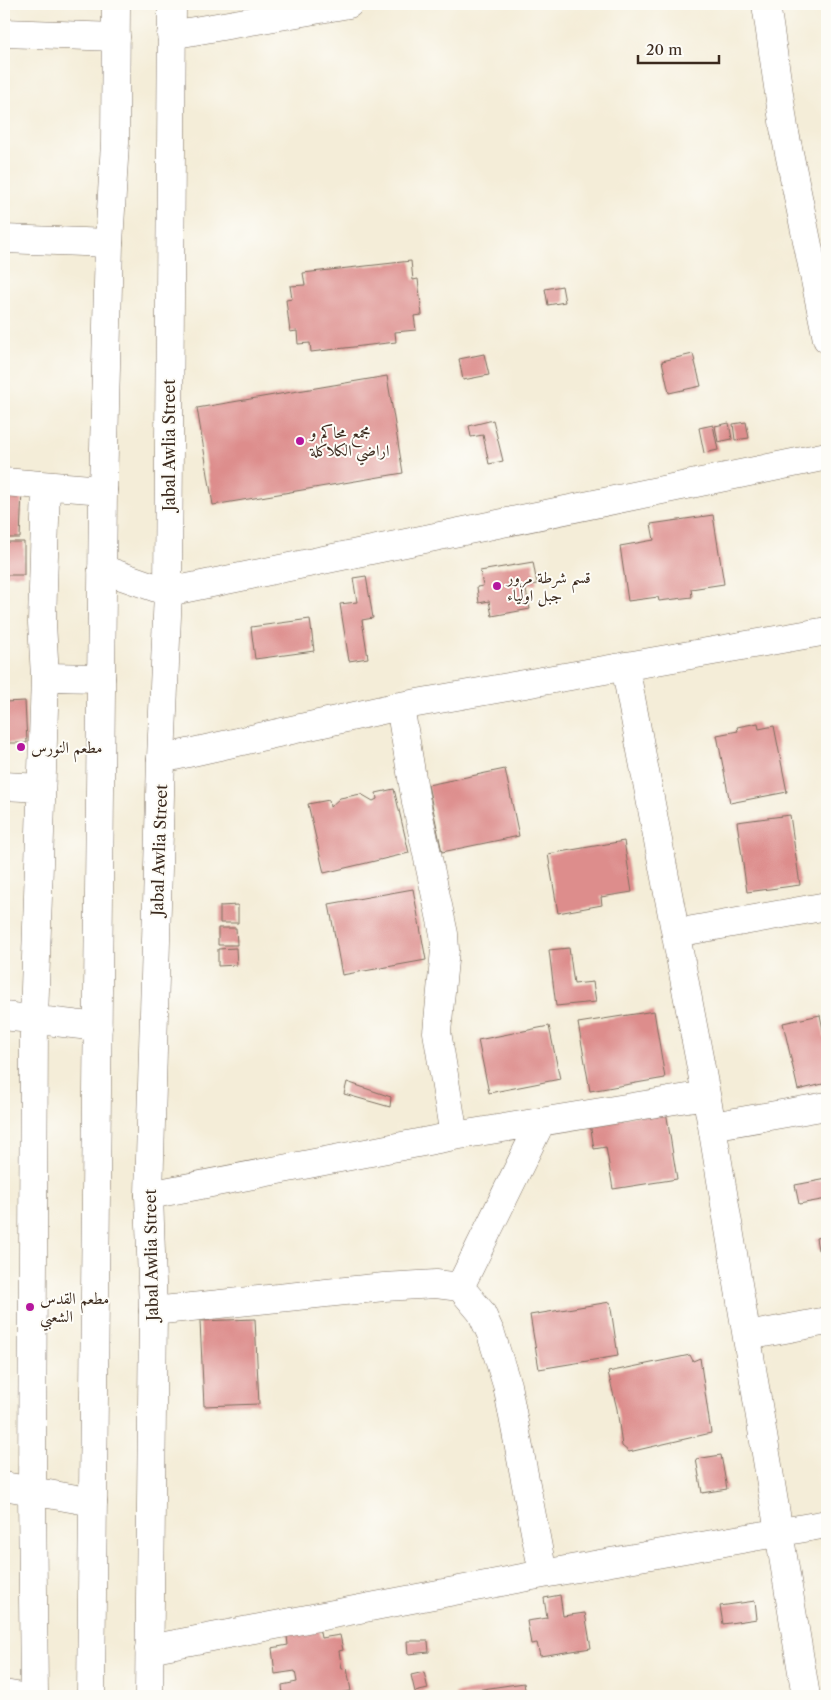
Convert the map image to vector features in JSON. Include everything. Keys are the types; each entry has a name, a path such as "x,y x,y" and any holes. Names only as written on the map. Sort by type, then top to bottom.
{"street":[{"path":"91,1696 103,490 109,243 115,143 116,4"},
{"name":"Jabal Awlia Street","path":"149,1696 153,1311 149,1195 161,759 168,592 172,4"},
{"path":"171,35 350,4"},
{"path":"766,4 784,128 827,339"},
{"path":"4,33 116,37"},
{"path":"4,239 109,243"},
{"path":"102,569 168,592 827,456"},
{"path":"4,482 103,490"},
{"path":"34,1696 32,1492 34,1020 44,677 42,623 46,486"},
{"path":"161,759 400,706 827,631"},
{"path":"625,666 712,1126 806,1696"},
{"path":"44,677 101,678"},
{"path":"400,706 416,802 444,934 445,950 437,1032 454,1136"},
{"path":"4,786 41,788"},
{"path":"676,933 827,906"},
{"path":"4,1016 98,1027"},
{"path":"149,1195 454,1136 706,1095"},
{"path":"712,1126 827,1106"},
{"path":"460,1287 541,1122"},
{"path":"153,1311 384,1287 436,1284 460,1287 481,1312 491,1334 507,1385 542,1574"},
{"path":"748,1336 827,1321"},
{"path":"4,1486 93,1502"},
{"path":"149,1649 542,1574 827,1524"},
{"path":"4,1694 16,1696"}],"building":[{"path":"411,261 413,280 418,279 422,315 414,316 416,330 395,332 396,342 311,352 310,343 298,344 297,331 290,332 286,300 292,299 290,286 305,285 303,273"},
{"path":"562,286 565,302 548,305 545,289"},
{"path":"484,354 489,375 463,380 459,359"},
{"path":"693,354 701,386 669,393 662,361"},
{"name":"مجمع محاكم و اراضي الكلاكلة","path":"387,376 403,473 213,505 197,408"},
{"path":"493,420 503,461 489,464 483,435 471,437 469,426"},
{"path":"746,422 749,438 735,440 733,424"},
{"path":"729,423 732,439 718,442 715,426"},
{"path":"713,425 718,450 704,453 699,428"},
{"path":"4,490 22,490 20,538 4,538"},
{"path":"713,515 724,584 691,589 692,597 659,601 658,597 628,601 620,546 654,540 651,524"},
{"path":"4,542 24,542 24,575 4,575"},
{"path":"533,562 537,584 525,586 530,609 492,616 489,601 479,603 477,587 483,586 480,571"},
{"path":"366,576 373,618 362,620 368,658 349,661 340,604 357,602 353,578"},
{"path":"310,619 314,651 255,659 251,627"},
{"path":"25,701 27,743 4,743 4,702"},
{"path":"758,723 759,729 774,726 787,792 730,803 717,735 738,731 737,727"},
{"path":"505,769 519,836 442,852 428,785"},
{"path":"394,789 409,853 324,873 308,804 329,800 330,807 340,798 361,794 373,801 377,799 376,793"},
{"path":"790,815 800,885 747,892 737,822"},
{"path":"624,841 632,892 601,897 602,905 558,913 548,854"},
{"path":"413,889 426,960 342,975 329,904"},
{"path":"238,905 238,923 220,923 220,906"},
{"path":"218,928 236,928 237,945 218,945"},
{"path":"236,948 237,965 218,966 218,949"},
{"path":"569,948 574,984 593,982 596,1002 556,1006 549,950"},
{"path":"4,964 6,964 6,981 4,981"},
{"path":"654,1011 665,1078 590,1091 578,1023"},
{"path":"820,1015 827,1049 827,1083 798,1090 783,1023"},
{"path":"549,1026 560,1079 489,1093 478,1040"},
{"path":"347,1082 391,1097 390,1107 344,1094"},
{"path":"666,1111 677,1179 613,1189 606,1147 594,1149 590,1123"},
{"path":"827,1179 827,1199 799,1204 795,1185"},
{"path":"827,1236 827,1249 818,1250 816,1238"},
{"path":"610,1302 618,1356 539,1369 530,1315"},
{"path":"255,1319 259,1404 204,1406 200,1321"},
{"path":"690,1355 693,1361 700,1358 711,1433 629,1452 622,1446 617,1409 608,1372"},
{"path":"721,1455 727,1489 702,1493 696,1459"},
{"path":"560,1595 563,1616 585,1613 591,1648 540,1656 537,1643 531,1644 527,1621 547,1618 544,1598"},
{"path":"755,1601 757,1619 723,1624 720,1606"},
{"path":"318,1622 321,1638 340,1635 343,1650 339,1651 342,1669 347,1668 351,1691 318,1696 283,1696 282,1685 297,1682 295,1671 275,1674 272,1648 288,1645 286,1627"},
{"path":"407,1641 428,1641 429,1652 408,1654"},
{"path":"424,1672 428,1689 415,1692 411,1675"},
{"path":"524,1683 526,1696 456,1696 455,1693"}],"place":[{"name":"مجمع محاكم و اراضي الكلاكلة","path":"300,441"},
{"name":"قسم شرطة مرور جبل اولياء","path":"497,586"},
{"name":"مطعم النورس","path":"21,747"},
{"name":"مطعم القدس الشعبي","path":"30,1307"}]}
